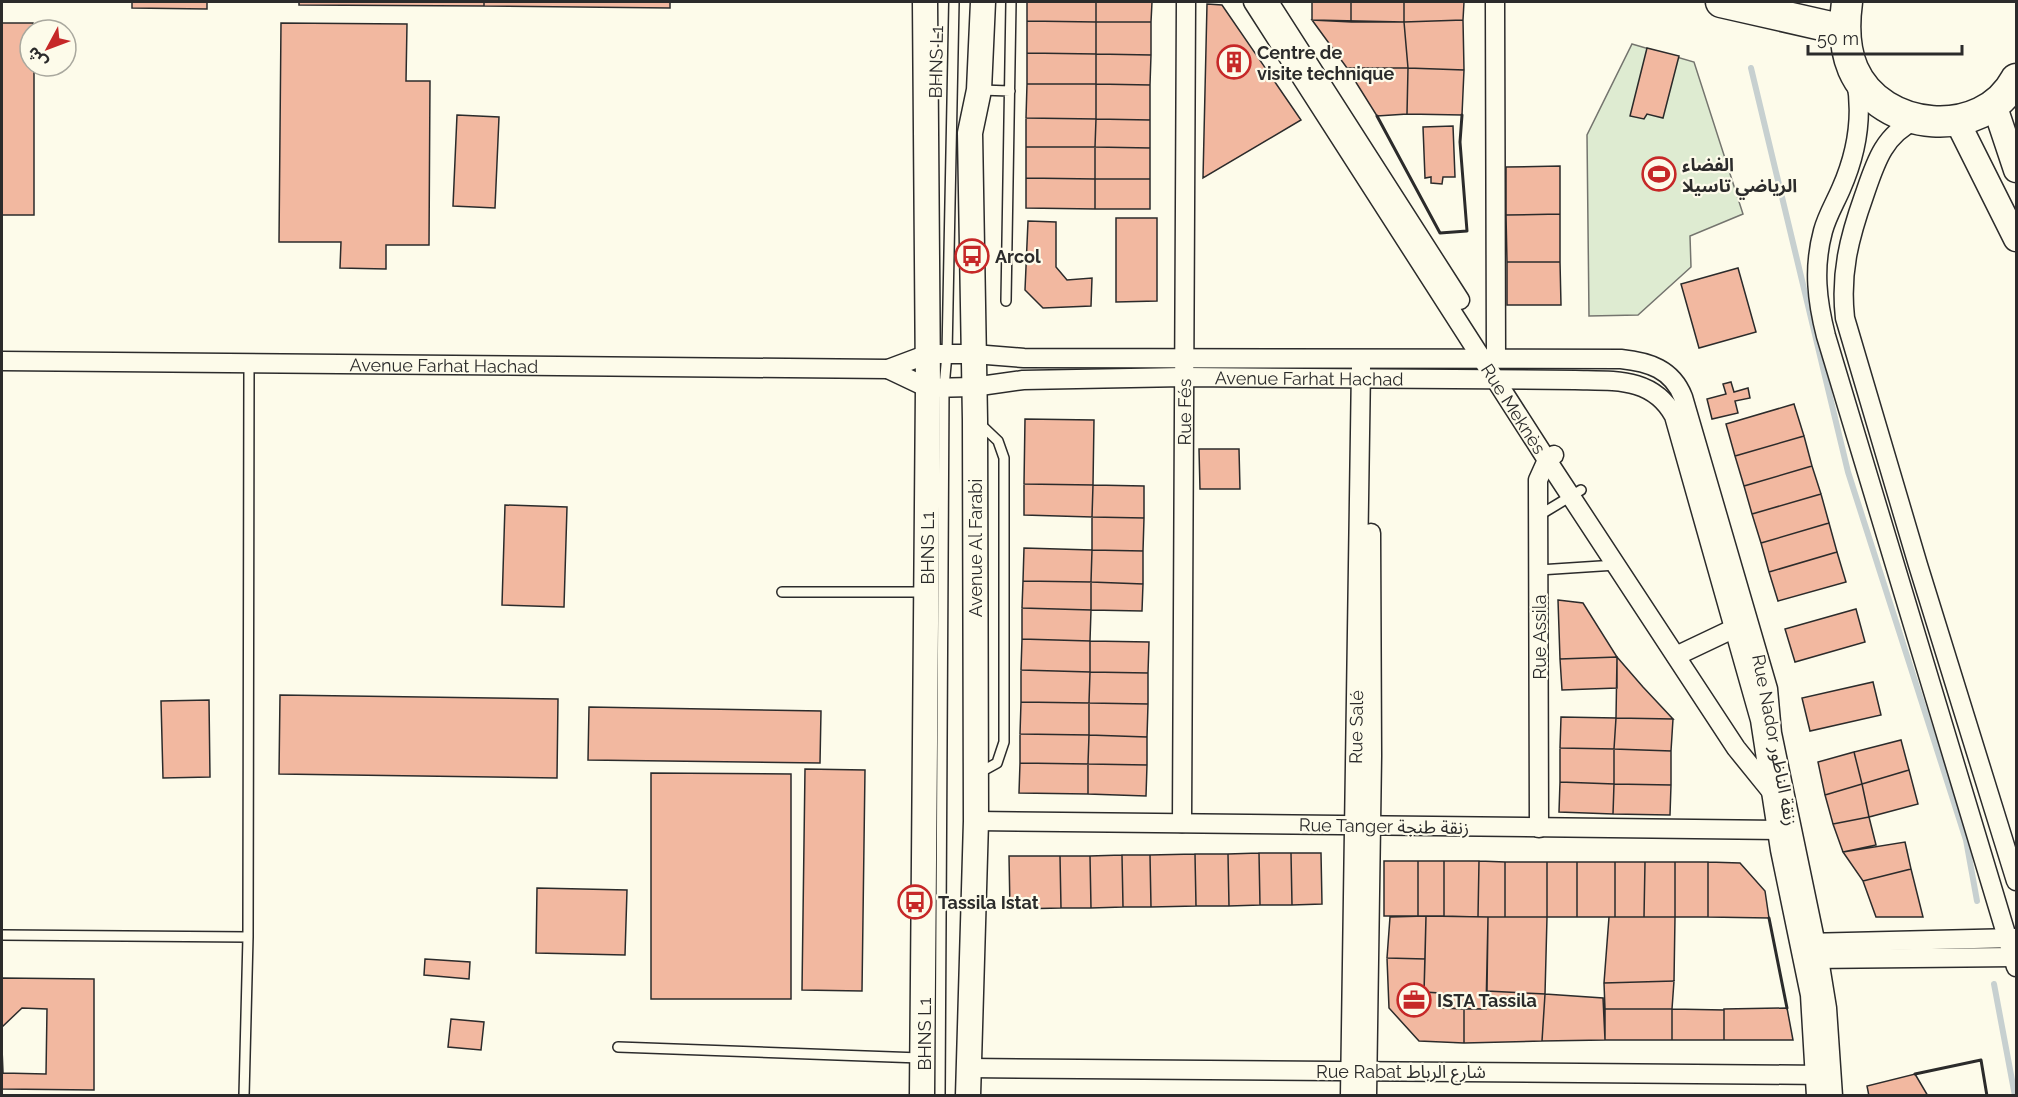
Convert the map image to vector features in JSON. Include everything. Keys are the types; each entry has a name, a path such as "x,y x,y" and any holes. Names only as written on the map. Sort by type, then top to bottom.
{"main road":[{"path":"1721,2 1846,16 1853,70 1869,92 1883,104 1916,120 1957,121 1977,114 1994,104 2016,79"}],"street":[{"path":"922,1095 926,592 939,354 925,2"},
{"name":"Avenue Al Farabi","path":"969,1095 976,821 975,420 970,133 979,90 982,2"},
{"name":"Rue Fés","path":"1182,824 1186,2"},
{"name":"Rue Meknès","path":"1253,2 1490,359"},
{"name":"Rue Meknès","path":"1269,2 1350,124 1502,380 1681,653 1736,748 1776,784"},
{"path":"1490,359 1495,2"},
{"path":"1810,951 2016,961 2013,938 1826,336 1817,298 1818,253 1823,231 1850,167 1855,144 1858,103 1853,70"},
{"path":"1994,104 2016,170"},
{"path":"1916,120 1897,131 1877,158 1848,244 1843,281 1845,318 1918,566 2016,881"},
{"path":"1957,121 2016,239"},
{"name":"Avenue Farhat Hachad","path":"2,362 888,369 939,354 974,354 1365,379 1627,381"},
{"name":"Avenue Farhat Hachad","path":"888,369 938,388 974,387 1023,380 1184,368 1365,359 1621,359"},
{"name":"Rue Salé","path":"1365,359 1363,826 1359,1071 1367,1095"},
{"name":"Rue Nador زنقة الناظور","path":"1621,359 1638,361 1662,369 1675,381 1683,397 1768,689 1776,784 1810,951 1827,1008 1824,1075 1816,1095"},
{"name":"Rue Nador زنقة الناظور","path":"1627,381 1641,385 1659,396 1674,416 1754,693 1766,765"},
{"name":"Rue Assila","path":"1539,828 1538,480 1552,457"},
{"name":"Rue Meknès","path":"1576,493 1616,565 1753,751 1766,765 1776,784"},
{"path":"1681,653 1735,628"},
{"name":"Rue Nador زنقة الناظور","path":"1776,784 1788,807 1785,830"},
{"name":"Rue Tanger زنقة طنجة","path":"976,821 1785,830"},
{"path":"1810,951 2013,938"},
{"name":"Rue Rabat شارع الرباط","path":"969,1068 1824,1075"},
{"name":"Rue Salé","path":"1350,1095 1359,1071"},
{"name":"Rue Nador زنقة الناظور","path":"1824,1075 1833,1095"}],"lane":[{"name":"BHNS L1","path":"939,354 948,2"},
{"name":"BHNS L1","path":"939,354 954,2"},
{"path":"1006,301 1011,2"},
{"path":"979,90 1010,91"},
{"path":"244,1095 248,937 249,364"},
{"name":"BHNS L1","path":"938,388 939,1095"},
{"path":"1538,516 1576,493"},
{"path":"1539,570 1616,565"},
{"path":"782,592 926,592"},
{"path":"2,935 248,937"},
{"path":"618,1047 923,1058"}],"green space":[{"name":"الفضاء الرياضي تاسيلا","path":"1632,44 1694,62 1743,214 1690,236 1691,267 1638,315 1589,316 1587,135"}],"building":[{"path":"132,2 207,2 207,9 132,8"},
{"path":"299,2 484,2 484,6 299,5"},
{"path":"484,2 670,2 670,8 484,6"},
{"path":"1027,2 1096,2 1096,22 1027,21"},
{"path":"1096,2 1152,2 1151,22 1096,22"},
{"path":"1312,2 1351,2 1351,22 1312,20"},
{"path":"1351,2 1404,2 1404,22 1351,22"},
{"path":"1404,2 1464,2 1463,20 1404,22"},
{"name":"Centre de visite technique","path":"1207,4 1222,5 1301,120 1203,178"},
{"path":"1312,20 1404,22 1408,68 1347,68"},
{"path":"1463,20 1464,70 1408,68 1404,22"},
{"path":"1027,21 1096,22 1096,54 1027,53"},
{"path":"1096,22 1151,22 1151,55 1096,54"},
{"path":"2,23 18,23 18,78 34,78 34,215 2,215"},
{"path":"281,23 407,24 406,81 430,81 429,245 386,245 386,269 340,268 341,242 279,242"},
{"path":"1647,48 1679,56 1663,118 1647,114 1644,119 1630,116"},
{"path":"1027,53 1096,54 1096,84 1027,84"},
{"path":"1096,54 1151,55 1150,85 1096,84"},
{"path":"1347,68 1408,68 1407,114 1377,116"},
{"path":"1408,68 1464,70 1462,115 1407,114"},
{"path":"1027,84 1096,84 1096,119 1026,118"},
{"path":"1096,84 1150,85 1150,120 1096,119"},
{"path":"457,115 499,117 495,208 453,206"},
{"path":"1026,118 1096,119 1095,147 1026,147"},
{"path":"1096,119 1150,120 1150,148 1095,147"},
{"path":"1453,126 1455,177 1443,177 1442,184 1431,183 1431,177 1425,178 1423,127"},
{"path":"1026,147 1095,147 1095,179 1026,178"},
{"path":"1095,147 1150,148 1150,179 1095,179"},
{"path":"1560,166 1560,214 1506,215 1506,167"},
{"path":"1026,178 1095,179 1095,209 1026,208"},
{"path":"1095,179 1150,179 1150,209 1095,209"},
{"path":"1560,214 1560,262 1507,262 1506,215"},
{"path":"1116,218 1157,218 1157,301 1116,302"},
{"path":"1028,221 1056,222 1056,267 1067,280 1092,278 1091,306 1043,308 1025,290"},
{"path":"1507,262 1560,262 1561,305 1507,305"},
{"path":"1738,268 1756,332 1699,348 1681,284"},
{"path":"1731,382 1734,392 1748,388 1750,398 1735,401 1738,413 1712,419 1707,399 1726,394 1723,384"},
{"path":"1794,404 1804,436 1735,456 1726,424"},
{"path":"1025,419 1094,420 1093,485 1024,484"},
{"path":"1804,436 1812,466 1744,486 1735,456"},
{"path":"1199,449 1239,449 1240,489 1200,489"},
{"path":"1812,466 1821,494 1752,514 1744,486"},
{"path":"1024,484 1093,485 1092,517 1024,515"},
{"path":"1093,485 1144,486 1144,518 1092,517"},
{"path":"1821,494 1829,523 1761,543 1752,514"},
{"path":"505,505 567,507 564,607 502,605"},
{"path":"1092,517 1144,518 1143,551 1092,550"},
{"path":"1829,523 1837,552 1769,572 1761,543"},
{"path":"1024,548 1092,550 1091,582 1023,581"},
{"path":"1092,550 1143,551 1143,584 1091,582"},
{"path":"1837,552 1846,582 1778,601 1769,572"},
{"path":"1023,581 1091,582 1091,610 1022,608"},
{"path":"1091,582 1143,584 1142,611 1091,610"},
{"path":"1558,600 1583,603 1617,657 1560,659"},
{"path":"1022,608 1091,610 1090,641 1022,639"},
{"path":"1856,609 1865,642 1795,662 1785,629"},
{"path":"1022,639 1090,641 1090,672 1021,670"},
{"path":"1090,641 1149,642 1148,673 1090,672"},
{"path":"1617,657 1617,688 1562,690 1560,659"},
{"path":"1617,657 1643,687 1673,719 1616,718"},
{"path":"1021,670 1090,672 1089,703 1021,702"},
{"path":"1090,672 1148,673 1148,704 1089,703"},
{"path":"1873,682 1881,715 1810,731 1802,698"},
{"path":"280,695 558,699 557,778 279,774"},
{"path":"209,700 210,777 163,778 161,701"},
{"path":"1021,702 1089,703 1089,735 1020,734"},
{"path":"1089,703 1148,704 1147,737 1089,735"},
{"path":"589,707 821,711 820,763 588,760"},
{"path":"1561,717 1616,718 1614,749 1560,748"},
{"path":"1616,718 1673,719 1671,751 1614,749"},
{"path":"1020,734 1089,735 1088,764 1020,763"},
{"path":"1089,735 1147,737 1147,765 1088,764"},
{"path":"1901,740 1909,770 1862,784 1854,752"},
{"path":"1560,748 1614,749 1614,784 1560,782"},
{"path":"1614,749 1671,751 1671,785 1614,784"},
{"path":"1854,752 1862,784 1825,795 1818,762"},
{"path":"1020,763 1088,764 1088,794 1019,793"},
{"path":"1088,764 1147,765 1146,796 1088,794"},
{"path":"805,769 865,770 862,991 802,990"},
{"path":"1909,770 1918,804 1869,817 1862,784"},
{"path":"651,773 791,774 791,999 651,999"},
{"path":"1560,782 1614,784 1613,814 1559,812"},
{"path":"1614,784 1671,785 1670,815 1613,814"},
{"path":"1862,784 1869,817 1833,824 1825,795"},
{"path":"1869,817 1876,845 1843,852 1833,824"},
{"path":"1905,842 1911,869 1863,881 1843,852"},
{"path":"1259,853 1291,853 1292,905 1260,905"},
{"path":"1259,853 1260,905 1229,906 1228,854"},
{"path":"1291,853 1321,853 1322,904 1292,905"},
{"path":"1195,854 1228,854 1229,906 1196,906"},
{"path":"1195,854 1196,906 1151,907 1150,855"},
{"path":"1122,855 1123,907 1091,908 1090,856"},
{"path":"1122,855 1150,855 1151,907 1123,907"},
{"path":"1009,856 1060,856 1061,908 1010,909"},
{"path":"1060,856 1090,856 1091,908 1061,908"},
{"path":"1384,861 1418,861 1418,916 1384,916"},
{"path":"1418,861 1444,861 1444,916 1418,916"},
{"path":"1444,861 1479,861 1478,917 1444,916"},
{"path":"1479,861 1505,862 1505,917 1478,917"},
{"path":"1505,862 1547,862 1547,917 1505,917"},
{"path":"1547,862 1577,862 1577,917 1547,917"},
{"path":"1577,862 1615,862 1615,917 1577,917"},
{"path":"1615,862 1645,862 1644,917 1615,917"},
{"path":"1645,862 1675,862 1675,917 1644,917"},
{"path":"1675,862 1708,862 1708,917 1675,917"},
{"path":"1708,862 1740,863 1765,891 1769,918 1708,917"},
{"path":"1911,869 1923,917 1876,917 1863,881"},
{"path":"537,888 627,890 625,955 536,953"},
{"path":"1426,916 1488,917 1486,1009 1440,1008 1440,993 1424,992"},
{"path":"1426,916 1425,959 1387,958 1390,917"},
{"path":"1488,917 1547,917 1545,994 1487,991"},
{"path":"1609,917 1675,917 1674,981 1604,983"},
{"name":"ISTA Tassila","path":"1387,958 1425,959 1424,992 1440,993 1440,1008 1464,1009 1464,1043 1419,1041 1389,1008"},
{"path":"425,959 470,962 469,979 424,975"},
{"path":"2,978 94,979 94,1090 2,1089 2,1048 3,1073 46,1074 47,1009 22,1008 2,1027"},
{"path":"1674,981 1672,1009 1605,1009 1604,983"},
{"path":"1487,991 1545,994 1542,1041 1464,1043 1464,1009 1486,1009"},
{"path":"1545,994 1603,998 1605,1040 1542,1041"},
{"path":"1787,1008 1793,1040 1724,1040 1724,1009"},
{"path":"1605,1009 1672,1009 1672,1040 1605,1040"},
{"path":"1672,1009 1724,1010 1724,1040 1672,1040"},
{"path":"451,1019 484,1022 481,1050 448,1047"},
{"path":"1915,1074 1928,1096 1869,1096 1867,1086"}],"waterway":[{"path":"1751,68 1848,472 1966,840 1977,901"},
{"path":"1994,984 2015,1096"}],"wall":[{"path":"1377,116 1440,233 1467,231 1460,142 1462,115"},
{"path":"1769,918 1787,1008"},
{"path":"1915,1074 1981,1060 1987,1096"}],"place":[{"name":"Centre de visite technique","path":"1234,62"},
{"name":"الفضاء الرياضي تاسيلا","path":"1659,174"},
{"name":"Arcol","path":"972,256"},
{"name":"Tassila Istat","path":"915,902"},
{"name":"ISTA Tassila","path":"1414,1000"}]}
